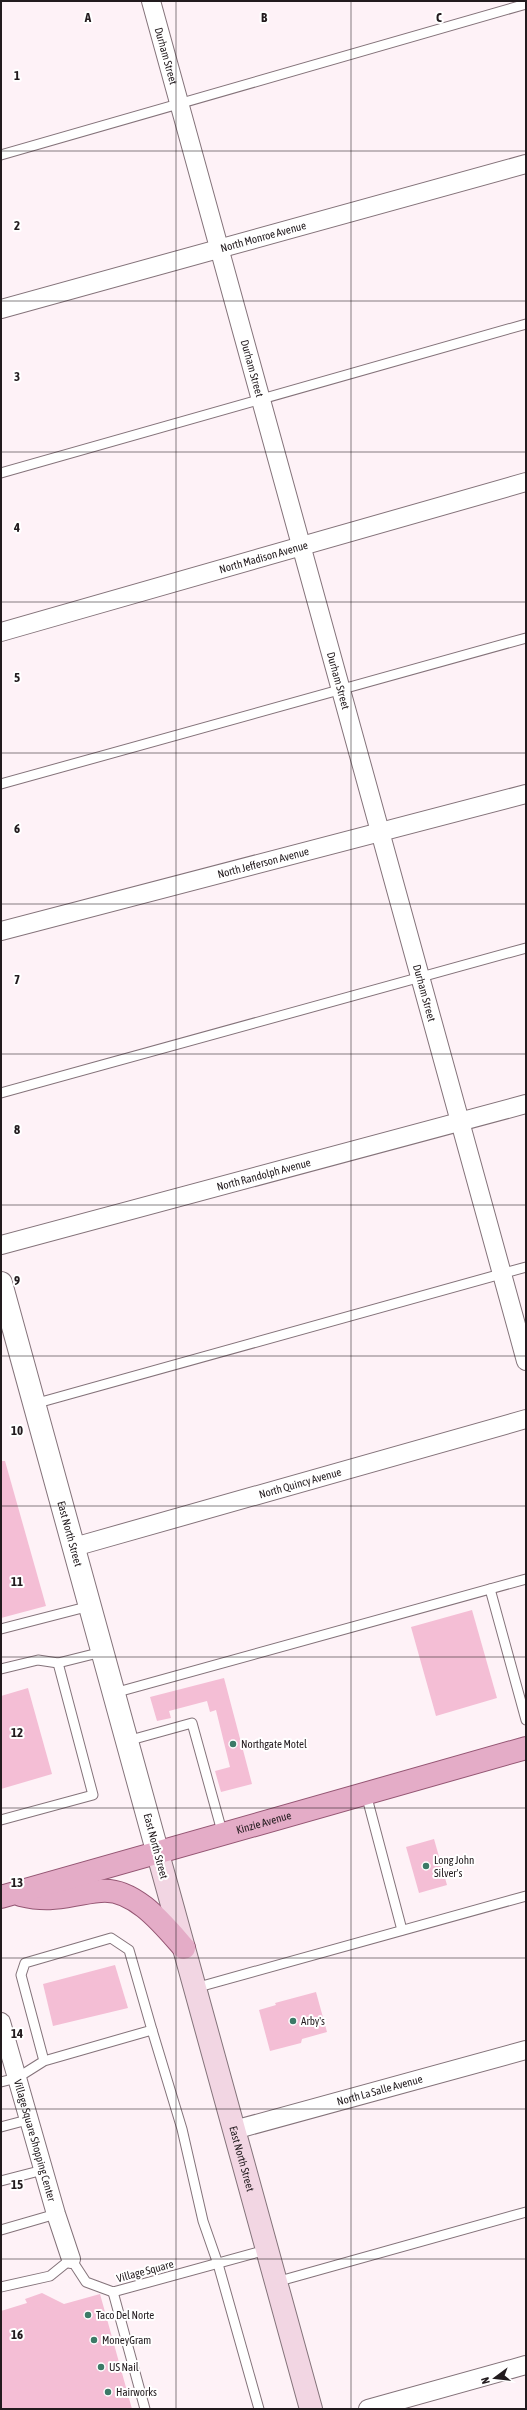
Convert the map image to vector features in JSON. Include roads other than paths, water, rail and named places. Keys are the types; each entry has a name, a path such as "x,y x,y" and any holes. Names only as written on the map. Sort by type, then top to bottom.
{"main road":[{"name":"Kinzie Avenue","path":"7,1895 158,1854 526,1748"},
{"name":"East North Street","path":"158,1854 310,2409"},
{"path":"7,1895 41,1900 102,1890 115,1892 137,1901 154,1914 184,1948"}],"street":[{"name":"Durham Street","path":"151,1 526,1361"},
{"name":"North Monroe Avenue","path":"1,309 526,164"},
{"name":"North Madison Avenue","path":"1,632 526,482"},
{"name":"North Jefferson Avenue","path":"1,931 526,794"},
{"name":"North Randolph Avenue","path":"1,1246 526,1104"},
{"name":"East North Street","path":"1,1283 6,1320 34,1404 158,1854"},
{"name":"North Quincy Avenue","path":"74,1547 526,1420"},
{"name":"Village Square Shopping Center","path":"1,2022 9,2080 30,2119 43,2170 71,2259"},
{"name":"North La Salle Avenue","path":"234,2130 526,2050"},
{"path":"368,2409 526,2365"}],"lane":[{"path":"1,155 526,4"},
{"path":"1,473 526,324"},
{"path":"1,784 526,638"},
{"path":"1,1092 526,948"},
{"path":"34,1404 526,1267"},
{"path":"114,1693 526,1579"},
{"path":"490,1589 524,1702 526,1720"},
{"path":"1,1629 90,1606"},
{"path":"1,1669 38,1660 58,1663 102,1652"},
{"path":"1,1820 92,1795 58,1663"},
{"path":"127,1741 192,1723 223,1835"},
{"path":"366,1794 402,1930"},
{"path":"195,1988 526,1896"},
{"path":"44,2062 21,1975 25,1963 111,1938 129,1950 184,2136 203,2221 218,2264 258,2409"},
{"path":"9,2080 44,2062 152,2030"},
{"path":"1,2127 30,2119"},
{"path":"1,2181 43,2170"},
{"path":"276,2282 526,2212"},
{"path":"1,2230 56,2214"},
{"name":"Village Square","path":"71,2259 86,2282 113,2292 266,2250"},
{"path":"1,2287 50,2276 71,2259"},
{"path":"113,2292 145,2409"}],"place":[{"name":"Northgate Motel","path":"233,1744"},
{"name":"Long John Silver's","path":"426,1866"},
{"name":"Arby's","path":"293,2021"},
{"name":"Taco Del Norte","path":"88,2315"},
{"name":"MoneyGram","path":"94,2340"},
{"name":"US Nail","path":"101,2367"},
{"name":"Hairworks","path":"108,2392"}]}
